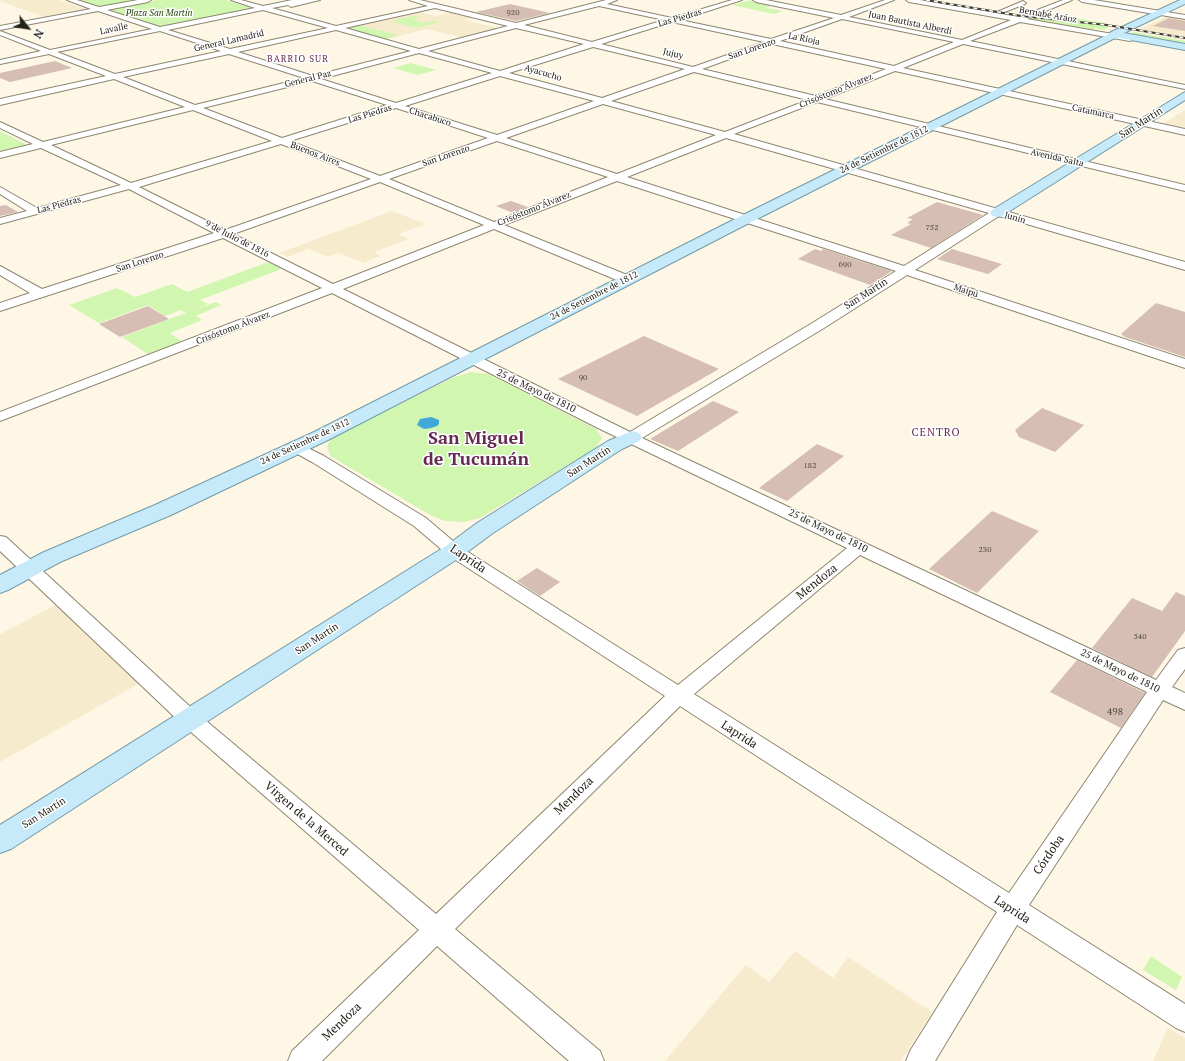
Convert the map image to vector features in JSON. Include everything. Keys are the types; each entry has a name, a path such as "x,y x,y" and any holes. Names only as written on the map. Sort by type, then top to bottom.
{"main road":[{"name":"24 de Setiembre de 1812","path":"0,585 52,557 163,510 274,457 297,448 746,219 1185,1"},
{"name":"24 de Setiembre de 1812","path":"1163,13 1185,6"},
{"path":"1116,35 1185,48"},
{"name":"San Martín","path":"996,213 1185,95"},
{"name":"San Martín","path":"0,840 191,720 454,551 485,528 615,445 632,437"}],"street":[{"name":"Chacabuco","path":"70,0 746,219"},
{"path":"0,28 148,0"},
{"name":"Ayacucho","path":"234,0 503,72 726,134 845,170"},
{"name":"Lavalle","path":"266,9 302,0"},
{"name":"Lavalle","path":"0,62 159,29 317,0"},
{"name":"Jujuy","path":"412,0 930,127"},
{"name":"La Rioja","path":"580,0 1001,92"},
{"name":"General Paz","path":"0,155 422,51 614,0"},
{"name":"Las Piedras","path":"0,221 130,186 282,141 739,0"},
{"name":"Juan Bautista Alberdi","path":"756,0 1185,87"},
{"name":"San Lorenzo","path":"0,307 226,234 603,100 891,0"},
{"name":"Bernabé Aráoz","path":"909,0 1024,18 1116,35"},
{"name":"Bernabé Aráoz","path":"932,0 1000,12 1024,18"},
{"name":"Crisóstomo Álvarez","path":"0,417 1068,0"},
{"path":"1082,0 1185,17"},
{"name":"General Lamadrid","path":"0,102 455,2"},
{"path":"1000,12 1023,2"},
{"name":"Buenos Aires","path":"0,33 380,179 628,280"},
{"name":"Catamarca","path":"1001,92 1185,132"},
{"name":"9 de Julio de 1816","path":"0,126 130,186 471,359"},
{"name":"Avenida Salta","path":"930,127 1185,188"},
{"name":"Junín","path":"845,170 1185,266"},
{"path":"0,190 35,211"},
{"name":"San Martín","path":"632,437 819,325 996,213"},
{"name":"Maipú","path":"746,219 1185,364"},
{"path":"0,270 41,294"},
{"name":"25 de Mayo de 1810","path":"471,359 603,425 632,437 1185,702"},
{"name":"Laprida","path":"297,448 318,459 420,522 454,551 1012,910 1185,1019"},
{"name":"Virgen de la Merced","path":"0,541 29,570 191,720 590,1061"},
{"name":"Mendoza","path":"302,1061 678,696 860,546"},
{"name":"Córdoba","path":"920,1061 1012,910 1159,690 1185,655"}],"shaded area":[{"path":"59,0 89,10 47,18 0,1"},
{"path":"415,11 436,16 454,12 476,17 465,20 498,28 463,38 427,29 387,39 343,28"},
{"path":"1168,16 1185,18 1185,40 1135,31"},
{"path":"1185,110 1185,128 1163,124"},
{"path":"392,211 425,224 399,234 409,239 374,252 380,256 363,263 339,253 328,257 309,249 287,257 279,253"},
{"path":"60,603 140,683 0,762 0,634"},
{"path":"795,951 833,978 848,957 932,1012 901,1061 665,1061 746,965 769,982"},
{"path":"1168,1028 1185,1038 1185,1061 1153,1061"}],"green space":[{"path":"79,0 141,0 101,8"},
{"name":"Plaza San Martín","path":"157,0 226,0 252,8 157,27 106,9"},
{"path":"752,0 774,5 765,8 783,11 774,14 732,5"},
{"path":"1042,13 1105,23 1102,25 1110,26 1103,30 1095,28 1092,30 1028,19"},
{"path":"414,16 421,17 412,20 425,23 433,21 439,22 416,28 391,21"},
{"path":"358,25 398,35 385,39 345,28"},
{"path":"1134,32 1185,41 1185,45 1127,35"},
{"path":"411,63 436,70 418,75 393,68"},
{"path":"0,131 28,145 0,152"},
{"path":"271,261 284,268 200,300 208,304 191,311 216,302 221,305 196,316 202,320 170,333 183,342 151,356 122,337 186,313 181,310 165,316 148,305 99,323 69,305 117,288 135,297 172,284 187,292"},
{"path":"471,372 488,374 596,429 602,438 596,448 480,518 464,522 445,521 432,516 330,456 327,446 331,439 452,378"},
{"path":"1151,956 1182,977 1176,990 1143,970"}],"water":[{"path":"431,417 439,420 439,424 437,426 424,429 417,425 420,419"}],"building":[{"path":"510,4 550,13 516,21 476,12"},
{"path":"1169,18 1185,21 1185,31 1153,26"},
{"path":"55,61 72,68 10,82 0,78 0,73"},
{"path":"511,201 528,207 513,213 496,206"},
{"path":"937,202 983,215 931,248 891,235 911,224 907,223 913,219 907,218"},
{"path":"6,205 18,212 0,216 0,206"},
{"path":"815,249 821,251 823,249 892,271 870,285 798,259"},
{"path":"952,249 1002,264 988,274 937,259"},
{"path":"1156,303 1185,312 1185,357 1125,337 1121,334"},
{"path":"148,306 169,319 120,337 99,324"},
{"path":"644,336 719,369 637,416 558,379"},
{"path":"713,401 739,412 678,451 650,439"},
{"path":"1042,408 1084,425 1055,452 1019,437 1015,430"},
{"path":"817,444 844,456 787,501 759,488"},
{"path":"992,511 1039,531 977,593 929,569"},
{"path":"537,568 560,582 540,596 517,581"},
{"path":"1176,592 1185,596 1185,631 1152,677 1092,648 1132,598 1162,611"},
{"path":"1077,660 1145,693 1121,728 1050,692"}],"railway":[{"path":"926,0 1022,16 1107,25 1185,38"}],"district":[{"name":"BARRIO SUR","path":"298,59"},
{"name":"CENTRO","path":"936,433"},
{"name":"San Miguel de Tucumán","path":"476,449"}]}
